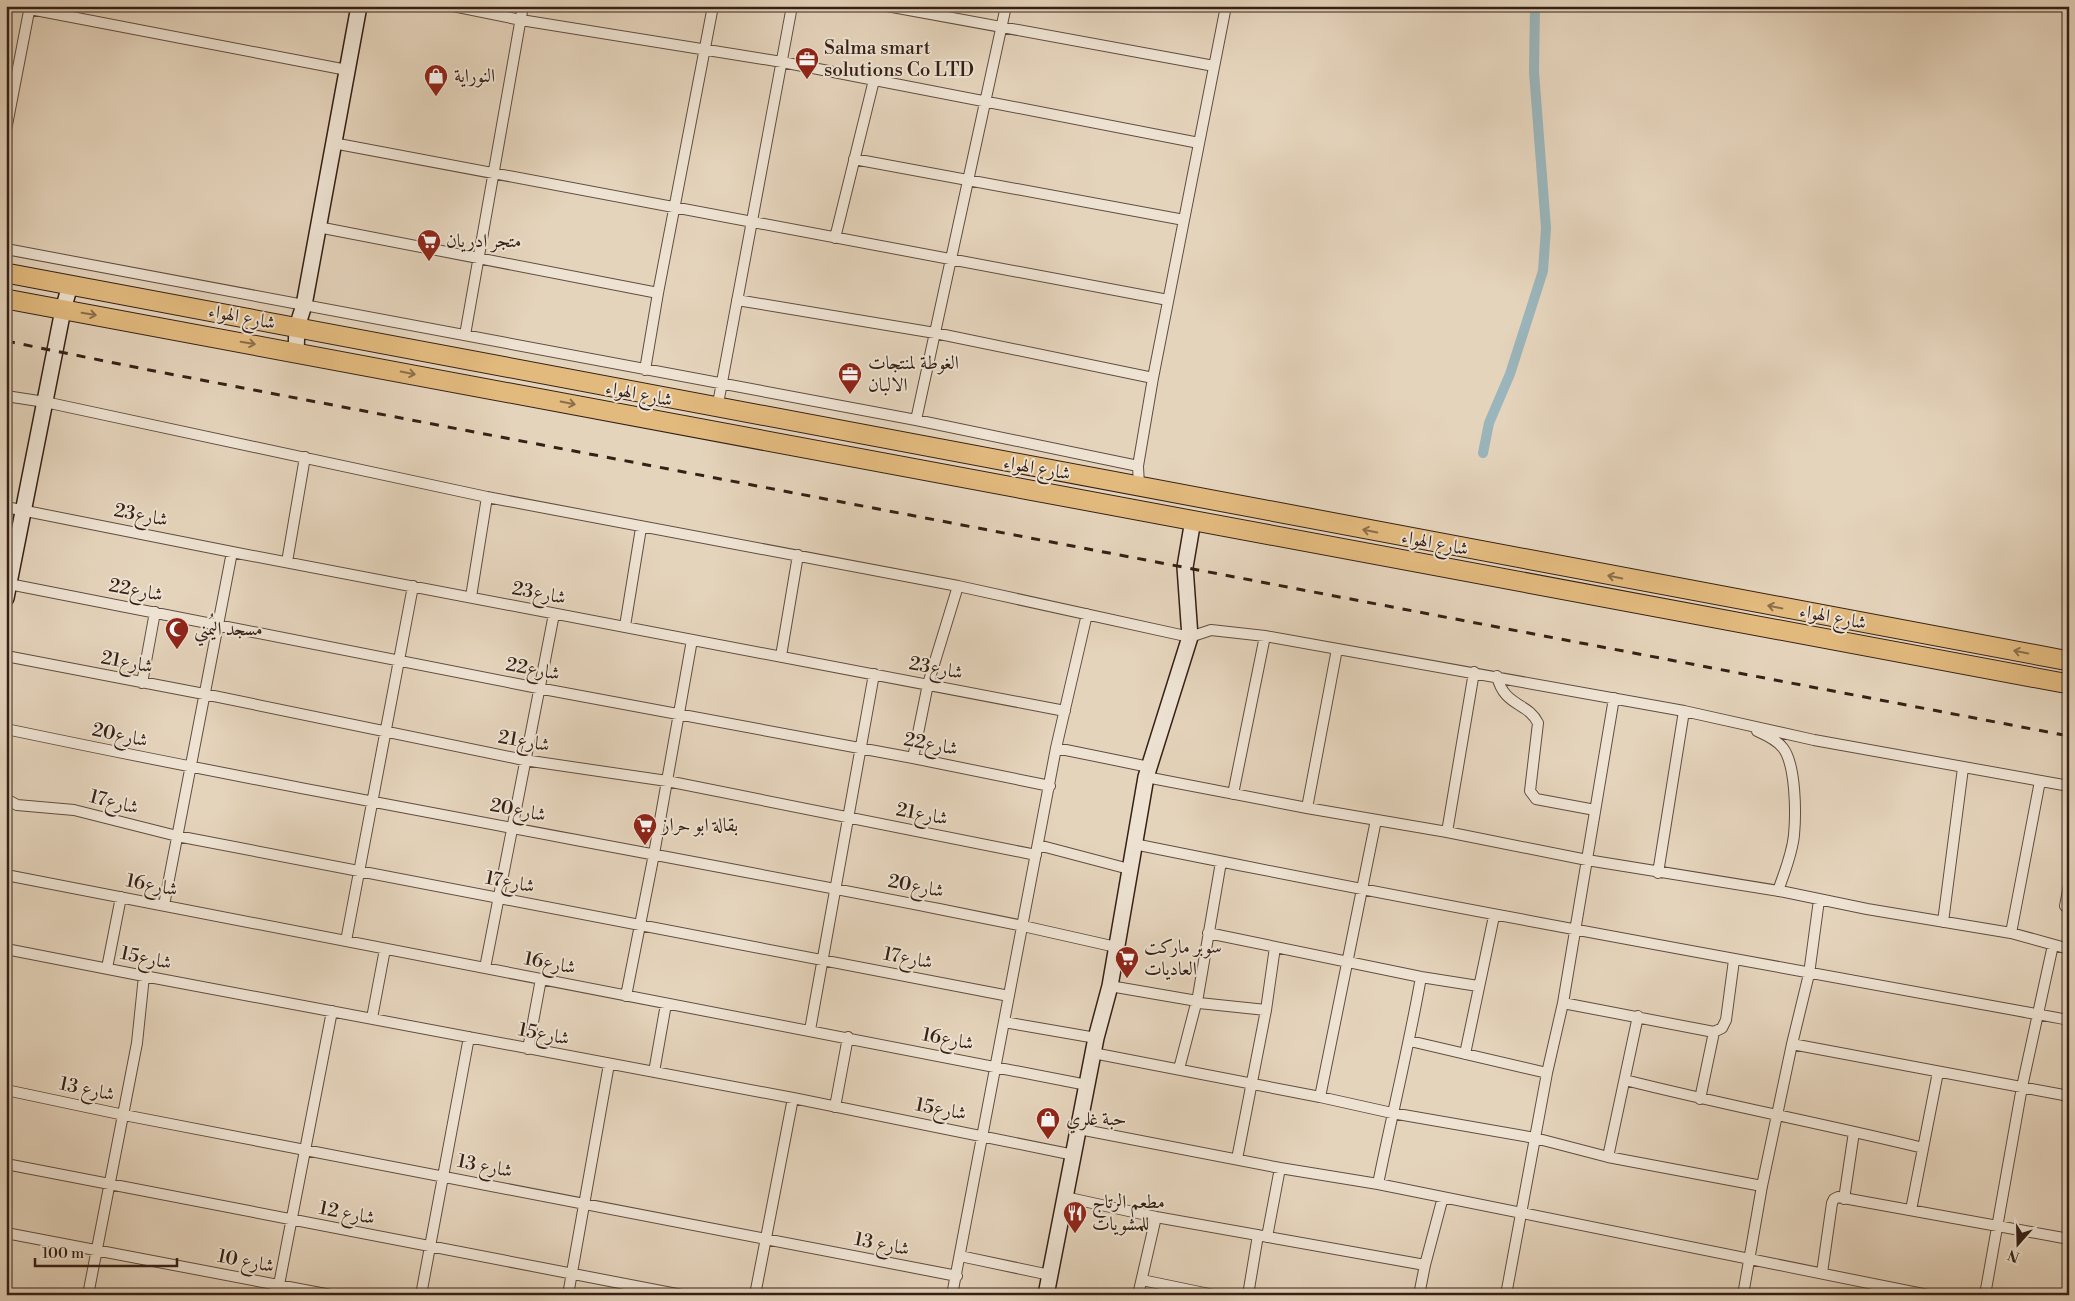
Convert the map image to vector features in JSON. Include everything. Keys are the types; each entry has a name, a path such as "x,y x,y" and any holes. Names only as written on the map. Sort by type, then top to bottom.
{"highway":[{"name":"شارع الهواء","path":"6,273 297,327 717,409 1139,486 2069,661"},
{"name":"شارع الهواء","path":"6,299 2069,684"}],"street":[{"path":"296,352 297,327 304,305 359,6"},
{"path":"453,6 521,20 782,62 985,103 1199,143"},
{"path":"465,335 523,6"},
{"path":"645,370 713,6"},
{"path":"717,409 792,6"},
{"path":"887,6 1214,66"},
{"path":"916,420 1006,6"},
{"path":"1139,486 1138,466 1153,378 1226,6"},
{"path":"6,130 30,8 346,70"},
{"path":"835,238 874,80"},
{"path":"333,143 1168,300"},
{"path":"854,159 1184,220"},
{"path":"318,226 658,293"},
{"path":"6,249 916,420 1138,466"},
{"path":"8,591 22,510 63,310 70,285"},
{"path":"737,300 935,333 1153,378"},
{"path":"6,396 45,402 487,497 642,528 798,555 958,586 1190,637 1211,630 1265,636 1497,676 1684,711 1814,740 2069,786"},
{"path":"287,562 304,457"},
{"path":"471,597 487,497"},
{"name":"شارع23","path":"6,507 1065,711"},
{"path":"1046,1295 1095,1046 1110,986 1129,870 1148,772 1190,637 1185,567 1193,520"},
{"path":"625,626 642,528"},
{"path":"164,905 189,767 219,625 232,552"},
{"path":"781,656 798,555"},
{"path":"346,941 413,586"},
{"path":"913,758 928,684 958,586"},
{"name":"شارع22","path":"8,591 155,612 399,661 679,713 1050,786"},
{"path":"142,683 155,612"},
{"path":"485,968 538,688 554,614"},
{"path":"952,1295 1056,748 1087,614"},
{"path":"1234,794 1265,636"},
{"path":"626,996 654,854 692,640"},
{"path":"1307,808 1338,649"},
{"name":"شارع21","path":"6,656 204,694 524,760 667,781 848,818 1037,850 1129,870"},
{"path":"1447,832 1474,672"},
{"path":"810,1030 874,674"},
{"path":"1497,676 1503,693 1514,703 1532,714 1538,723 1531,794 1536,799 1595,810"},
{"path":"1506,1295 1547,1073 1563,1003 1614,698"},
{"path":"1658,873 1684,711"},
{"path":"1748,725 1773,739 1783,748 1792,774 1794,836 1789,859 1778,892"},
{"name":"شارع20","path":"6,729 189,767 512,826 836,889 1023,926 1116,947"},
{"path":"1056,748 1234,794 1447,832 1658,873 2011,933 2069,949"},
{"path":"1943,922 1963,768"},
{"path":"2011,933 2040,781"},
{"name":"شارع17","path":"6,799 17,805 74,810 177,836 1009,996"},
{"path":"1320,1097 1376,820"},
{"path":"1134,844 1363,888 1494,916 2069,1020"},
{"path":"1179,1069 1197,1001 1221,862"},
{"name":"شارع16","path":"6,875 666,1004 848,1037 1087,1085"},
{"path":"2069,885 2065,906 2069,907"},
{"path":"107,968 120,897"},
{"path":"1743,1295 1762,1186 1809,974 1819,900"},
{"path":"1465,1054 1494,916"},
{"path":"1208,934 1421,977 1478,986"},
{"path":"1985,1295 2022,1087 2054,945"},
{"path":"1237,1159 1266,1010 1275,947"},
{"name":"شارع15","path":"6,949 793,1098 983,1135 1074,1155"},
{"path":"372,1018 385,949"},
{"path":"1563,1003 1714,1032 1722,1028 1726,1020 1734,960"},
{"path":"88,1295 137,1043 144,976"},
{"path":"1378,1184 1392,1113 1410,1041 1421,977"},
{"path":"528,1048 541,979"},
{"path":"1110,986 1197,1001 1199,1003 1266,1010"},
{"path":"654,1072 666,1004"},
{"path":"278,1290 332,1011"},
{"path":"1608,1157 1638,1016"},
{"path":"1004,1022 1179,1069 1392,1113 1535,1138 1608,1157 1762,1186"},
{"path":"1700,1099 1714,1032"},
{"path":"421,1295 469,1037"},
{"path":"835,1107 848,1037"},
{"path":"1410,1041 1547,1073"},
{"path":"1792,1044 2069,1096"},
{"path":"568,1295 609,1064"},
{"path":"1911,1210 1938,1072"},
{"path":"1625,1080 1700,1099 1778,1114 1923,1148"},
{"name":"شارع 13","path":"6,1090 124,1115 957,1276"},
{"path":"755,1295 793,1098"},
{"path":"1079,1128 1280,1168 1378,1184 1928,1295"},
{"path":"1844,1199 1854,1132"},
{"name":"شارع 12","path":"6,1164 682,1295"},
{"path":"1248,1295 1280,1168"},
{"path":"1065,1197 1156,1217 1425,1265"},
{"path":"1419,1295 1443,1197"},
{"path":"1822,1273 1834,1199 1844,1199 2068,1237"},
{"path":"1138,1295 1156,1217"},
{"name":"شارع 10","path":"6,1233 97,1249 278,1290 331,1295"},
{"path":"960,1256 1050,1274"},
{"path":"1142,1280 1214,1295"}],"waterway":[{"path":"1483,453 1489,423 1510,374 1543,271 1546,228 1534,72 1535,6"}],"railway":[{"path":"6,341 149,370 2069,736"}],"place":[{"name":"Salma smart solutions Co LTD","path":"807,80"},
{"name":"النوراية","path":"436,97"},
{"name":"متجر ادريان","path":"429,262"},
{"name":"الغوطة لمنتجات الالبان","path":"850,395"},
{"name":"مسجد اليُمني","path":"177,650"},
{"name":"بقالة ابو حراز","path":"645,846"},
{"name":"سوبر ماركت العاديات","path":"1127,979"},
{"name":"حبة غلري","path":"1048,1140"},
{"name":"مطعم الرتاج للمشويات","path":"1075,1234"}]}
